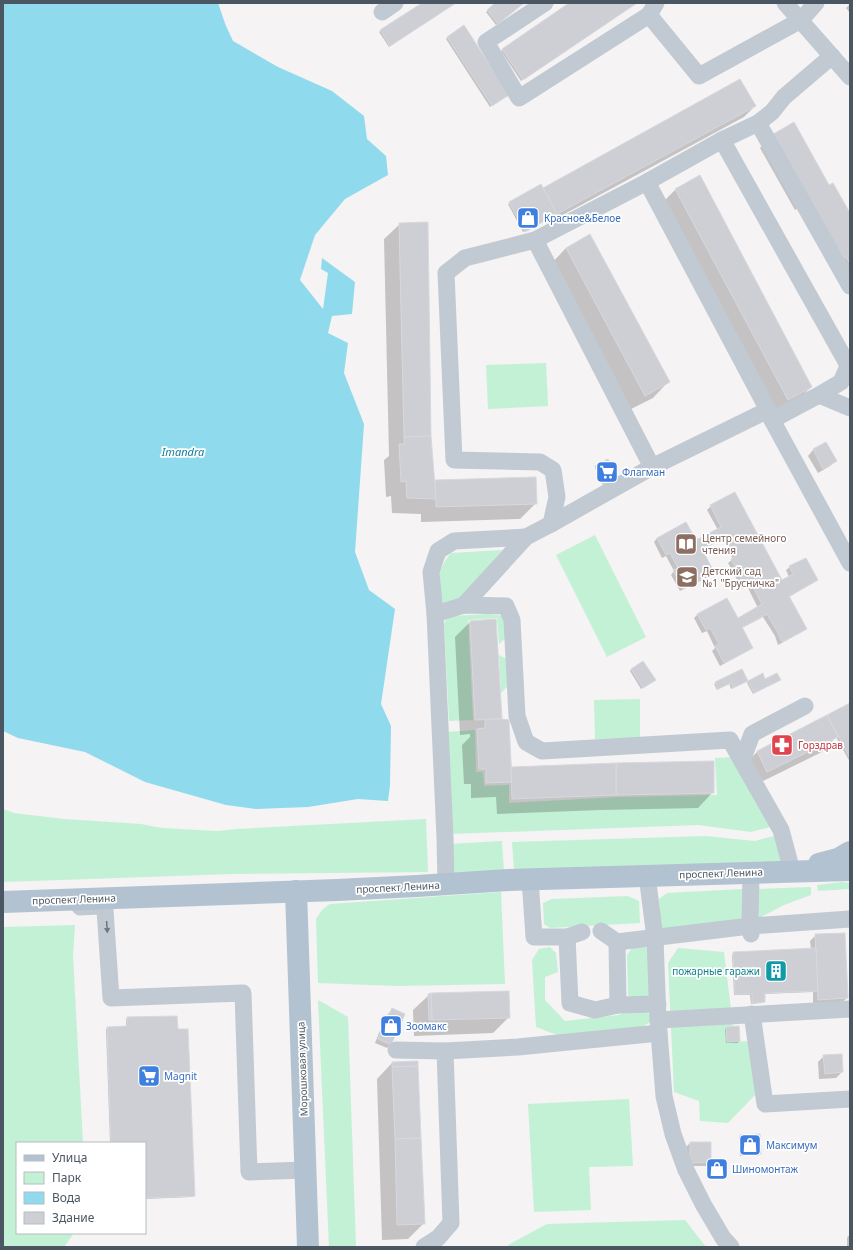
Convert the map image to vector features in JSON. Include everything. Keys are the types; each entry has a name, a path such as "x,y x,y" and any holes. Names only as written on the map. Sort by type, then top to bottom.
{"main road":[{"name":"проспект Ленина","path":"792,871 838,859 850,852"},
{"name":"проспект Ленина","path":"3,902 296,891 530,879 850,870"},
{"name":"Морошковая улица","path":"296,891 308,1247"}],"street":[{"path":"544,3 486,42 519,98 653,9 699,76 801,20 816,3"},
{"path":"785,3 850,77"},
{"path":"550,524 556,497 553,470 540,462 454,460 446,273 465,258 535,240 647,182 722,140 758,123 772,112 784,97 832,56"},
{"path":"758,123 850,286"},
{"path":"464,605 526,537 652,467 819,395 840,382 849,364 722,140"},
{"path":"647,182 850,563"},
{"path":"535,240 652,467"},
{"path":"819,395 850,408"},
{"path":"446,884 435,614 431,572 438,551 454,541 526,537"},
{"path":"435,614 464,605 506,606 512,620 517,716 526,742 542,751 730,740 781,830 792,871"},
{"path":"742,761 752,734 805,706"},
{"path":"751,872 751,930"},
{"path":"647,875 655,938 664,1096 673,1134 686,1170 703,1204 723,1238 731,1247"},
{"path":"530,879 534,937 574,935 570,1003 595,1010 618,1005 659,1019"},
{"path":"43,901 69,908 98,906 104,910 111,998 243,993 249,1172 306,1170"},
{"path":"601,931 617,942 751,930 850,919"},
{"path":"617,942 618,1005"},
{"path":"396,1050 445,1051 518,1047 659,1019 850,1009"},
{"path":"752,1014 765,1104 850,1099"},
{"path":"424,1247 438,1238 451,1223 445,1051"}],"green space":[{"path":"546,363 548,406 488,409 486,365"},
{"path":"595,535 646,637 607,657 556,555"},
{"path":"502,550 462,597 442,603 439,576 442,566 451,553"},
{"path":"488,614 504,616 506,638 499,644 497,618 468,620 473,720 449,721 444,624 446,619 452,616"},
{"path":"499,655 507,659 508,686 501,693"},
{"path":"640,699 640,738 595,739 594,700"},
{"path":"475,730 476,772 483,772 484,786 509,785 509,803 619,797 717,795 715,758 735,757 774,826 751,832 698,825 450,834 446,732"},
{"path":"3,809 14,813 64,819 141,824 162,828 217,831 426,819 428,872 232,874 3,882"},
{"path":"777,835 785,864 514,870 512,842 706,836 755,841"},
{"path":"502,841 504,872 451,875 450,844"},
{"path":"842,882 850,883 850,889 818,891 817,885"},
{"path":"811,887 811,895 784,905 759,918 758,889"},
{"path":"742,889 747,904 743,923 661,932 659,899 667,893"},
{"path":"501,892 505,984 396,986 318,983 316,919 322,910 330,904"},
{"path":"628,896 639,901 640,923 550,928 544,924 543,903 552,899"},
{"path":"75,925 73,956 83,1142 16,1142 16,1234 73,1234 64,1247 3,1247 3,927"},
{"path":"550,947 556,953 558,972 545,977 545,1000 565,1021 619,1015 627,1010 644,1011 651,1015 652,1021 638,1029 557,1035 536,1027 532,960 539,949"},
{"path":"645,947 652,952 654,994 635,1001 628,995 627,955 632,948"},
{"path":"678,948 724,952 733,1026 726,1027 727,1042 753,1041 755,1095 728,1123 700,1121 699,1101 674,1092 668,963"},
{"path":"318,1000 348,1017 356,1247 329,1247"},
{"path":"629,1099 633,1166 589,1167 591,1210 534,1212 528,1104"},
{"path":"685,1220 706,1247 508,1247 508,1245 547,1224"}],"water":[{"name":"Imandra","path":"3,3 218,3 233,41 278,67 332,91 364,116 367,139 386,156 388,175 345,199 315,235 300,280 323,309 328,273 321,269 322,258 355,282 352,314 332,316 328,333 348,343 344,373 364,424 355,552 369,590 395,609 381,704 391,726 390,785 388,801 358,799 308,807 256,809 226,805 145,782 85,752 18,738 3,731"}],"building":[{"path":"422,3 456,3 390,46 380,30"},
{"path":"495,3 524,3 498,24 487,10"},
{"path":"569,3 637,3 523,80 502,49"},
{"path":"464,25 509,95 492,106 447,37"},
{"path":"740,79 756,106 557,214 543,188"},
{"path":"794,122 829,185 833,183 850,213 850,264 846,257 844,258 770,136"},
{"path":"700,175 812,387 788,400 675,189"},
{"path":"541,184 557,214 525,232 509,202"},
{"path":"428,222 431,436 404,437 399,223"},
{"path":"590,234 670,382 645,396 566,248"},
{"path":"431,436 436,499 407,498 406,481 401,482 399,444 404,444 404,437"},
{"path":"826,442 837,461 823,469 813,449"},
{"name":"Флагман","path":"608,459 618,477 605,484 595,466"},
{"path":"536,477 537,504 436,507 435,480"},
{"path":"735,492 782,580 793,574 789,566 806,558 818,580 789,596 807,629 782,642 767,614 742,627 753,648 724,663 715,646 719,644 710,628 706,630 697,614 727,598 738,618 762,604 751,583 745,586 731,559 736,556 726,537 702,549 714,572 683,589 673,570 678,568 670,553 666,555 657,538 686,522 696,540 721,527 710,505"},
{"path":"496,619 502,719 475,720 470,621"},
{"path":"643,661 656,680 643,688 631,669"},
{"path":"742,669 748,681 733,688 731,683 718,689 715,682"},
{"path":"763,673 765,679 777,673 781,680 754,693 748,681"},
{"path":"850,703 850,758 827,715"},
{"path":"827,715 838,737 767,772 757,751"},
{"path":"485,719 509,720 512,782 486,783 486,769 479,769 477,729 485,728"},
{"path":"714,761 714,793 616,795 616,763"},
{"path":"616,763 616,795 512,799 511,767"},
{"path":"845,933 848,998 818,1000 815,934"},
{"name":"пожарные гаражи","path":"816,948 818,991 765,993 765,1002 752,1003 752,994 735,994 733,952"},
{"path":"509,991 510,1018 432,1020 431,993"},
{"path":"431,993 432,1020 429,1020 428,994"},
{"path":"392,1008 405,1014 391,1045 378,1039"},
{"name":"Magnit","path":"177,1016 178,1029 188,1029 195,1196 146,1198 146,1142 111,1142 107,1027 127,1026 127,1017"},
{"path":"739,1026 740,1041 727,1042 726,1027"},
{"path":"842,1054 843,1072 825,1074 823,1055"},
{"path":"418,1061 418,1066 392,1067 392,1062"},
{"path":"418,1066 421,1138 395,1139 392,1067"},
{"name":"Максимум","path":"760,1134 761,1154 741,1155 740,1135"},
{"path":"421,1138 425,1224 397,1225 395,1139"},
{"path":"690,1142 711,1142 711,1162 690,1163"},
{"path":"724,1162 724,1175 709,1176 708,1163"}],"place":[{"name":"Красное&Белое","path":"528,218"},
{"name":"Флагман","path":"607,472"},
{"name":"Центр семейного чтения","path":"686,544"},
{"name":"Детский сад №1 \"Брусничка\"","path":"687,577"},
{"name":"Горздрав","path":"782,745"},
{"name":"пожарные гаражи","path":"776,971"},
{"name":"Зоомакс","path":"391,1026"},
{"name":"Magnit","path":"149,1076"},
{"name":"Максимум","path":"750,1145"},
{"name":"Шиномонтаж","path":"717,1169"}]}
